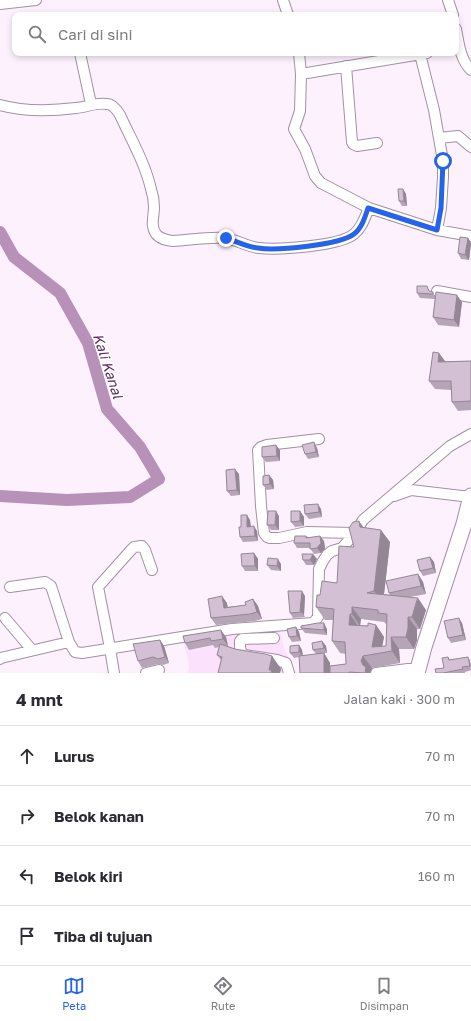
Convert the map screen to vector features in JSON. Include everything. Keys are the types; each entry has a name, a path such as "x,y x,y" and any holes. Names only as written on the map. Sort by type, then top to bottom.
{"highway":[{"path":"418,671 424,647 468,524 471,496"}],"street":[{"path":"0,4 36,0"},
{"path":"283,0 287,12"},
{"path":"448,0 452,12"},
{"path":"459,50 465,64 471,70"},
{"path":"81,56 91,104"},
{"path":"299,56 301,74 300,112 294,129 305,149 315,176 325,186 368,208 437,230 471,236"},
{"path":"301,74 410,56"},
{"path":"423,56 443,161 441,208 437,230"},
{"path":"346,66 352,142 357,146 377,143"},
{"path":"0,105 22,110 79,108 91,104 111,105 120,115 145,169 153,199 154,209 152,222 156,234 161,239 173,241 226,238 258,248 293,248 348,238 356,233 364,221 368,208"},
{"path":"439,138 458,136 471,147"},
{"path":"437,291 471,297"},
{"path":"10,587 48,583 53,590 69,642 77,653 232,629 313,623 318,617 319,570 327,555 332,551 342,548 355,533 363,520 386,499 450,446 471,434"},
{"path":"319,439 267,445 258,450 264,533 270,538 279,538 307,532 355,533"},
{"path":"386,499 411,490 471,496"},
{"path":"114,673 98,587 131,550 139,546 142,546 146,550 152,570"},
{"path":"5,618 32,650"},
{"path":"274,638 242,639 240,641 240,650 242,654 245,655 277,660 286,663 289,673"},
{"path":"0,659 69,642"},
{"path":"376,673 388,673 408,669 418,671"},
{"path":"146,673 159,670"}],"shaded area":[{"path":"195,628 245,634 279,628 285,650 294,671 300,673 187,673 189,669 188,659 182,637"}],"building":[{"path":"398,189 403,189 404,201 399,201"},
{"path":"460,237 468,238 465,255 458,253"},
{"path":"417,286 427,286 429,291 433,292 433,294 417,293"},
{"path":"436,292 457,295 454,320 433,317"},
{"path":"433,352 439,353 438,362 471,361 471,401 452,402 451,381 429,381"},
{"path":"314,442 316,452 305,454 302,445"},
{"path":"276,445 277,456 262,457 262,447"},
{"path":"235,469 237,490 227,491 226,470"},
{"path":"269,475 270,484 263,485 263,476"},
{"path":"318,504 319,512 305,514 304,505"},
{"path":"268,511 276,511 275,525 267,525"},
{"path":"291,511 300,511 300,521 291,522"},
{"path":"241,515 247,515 247,527 254,526 255,536 240,537 239,527 241,527"},
{"path":"359,521 360,527 381,530 374,591 367,593 418,598 412,617 408,617 406,637 391,637 392,651 363,656 361,661 366,667 365,673 330,673 330,666 346,664 345,642 332,641 334,609 316,607 317,595 320,595 322,581 337,583 339,546 354,547 349,528 353,522","holes":["352,607 378,610 378,613 387,614 386,646 372,647 376,625 368,623 368,626 349,625 350,614 352,614"]},
{"path":"295,536 306,536 306,538 320,536 321,543 317,548 310,549 310,543 294,543"},
{"path":"254,553 255,566 242,566 241,554"},
{"path":"302,554 313,554 310,560 303,560"},
{"path":"430,557 433,568 420,571 417,560"},
{"path":"268,558 278,559 277,566 267,565"},
{"path":"418,574 421,586 389,593 386,581"},
{"path":"288,591 302,591 300,611 302,612 290,613"},
{"path":"222,596 224,608 246,605 245,602 253,599 257,612 211,618 208,599"},
{"path":"459,618 463,635 448,638 444,621"},
{"path":"324,623 324,630 301,628 301,626"},
{"path":"296,627 297,636 289,637 287,629"},
{"path":"221,630 223,639 211,641 210,638 185,643 183,636"},
{"path":"160,640 165,657 158,659 153,657 138,661 133,644"},
{"path":"322,641 324,648 313,650 312,643"},
{"path":"220,644 235,649 272,656 269,670 272,670 271,672 275,673 218,673 222,657 217,655"},
{"path":"299,645 299,652 290,653 290,646"},
{"path":"324,653 324,673 300,673 299,656"},
{"path":"448,657 449,660 468,657 470,666 462,667 463,669 436,673 435,669 444,668 442,658"}],"waterway":[{"name":"Kali Kanal","path":"0,232 14,257 60,293 88,343 107,409 140,447 159,479 130,497 67,500 0,496"}],"route":[{"path":"226,238 258,248 293,248 338,241 348,238 356,233 364,221 368,208 437,230 441,208 443,161"}]}
